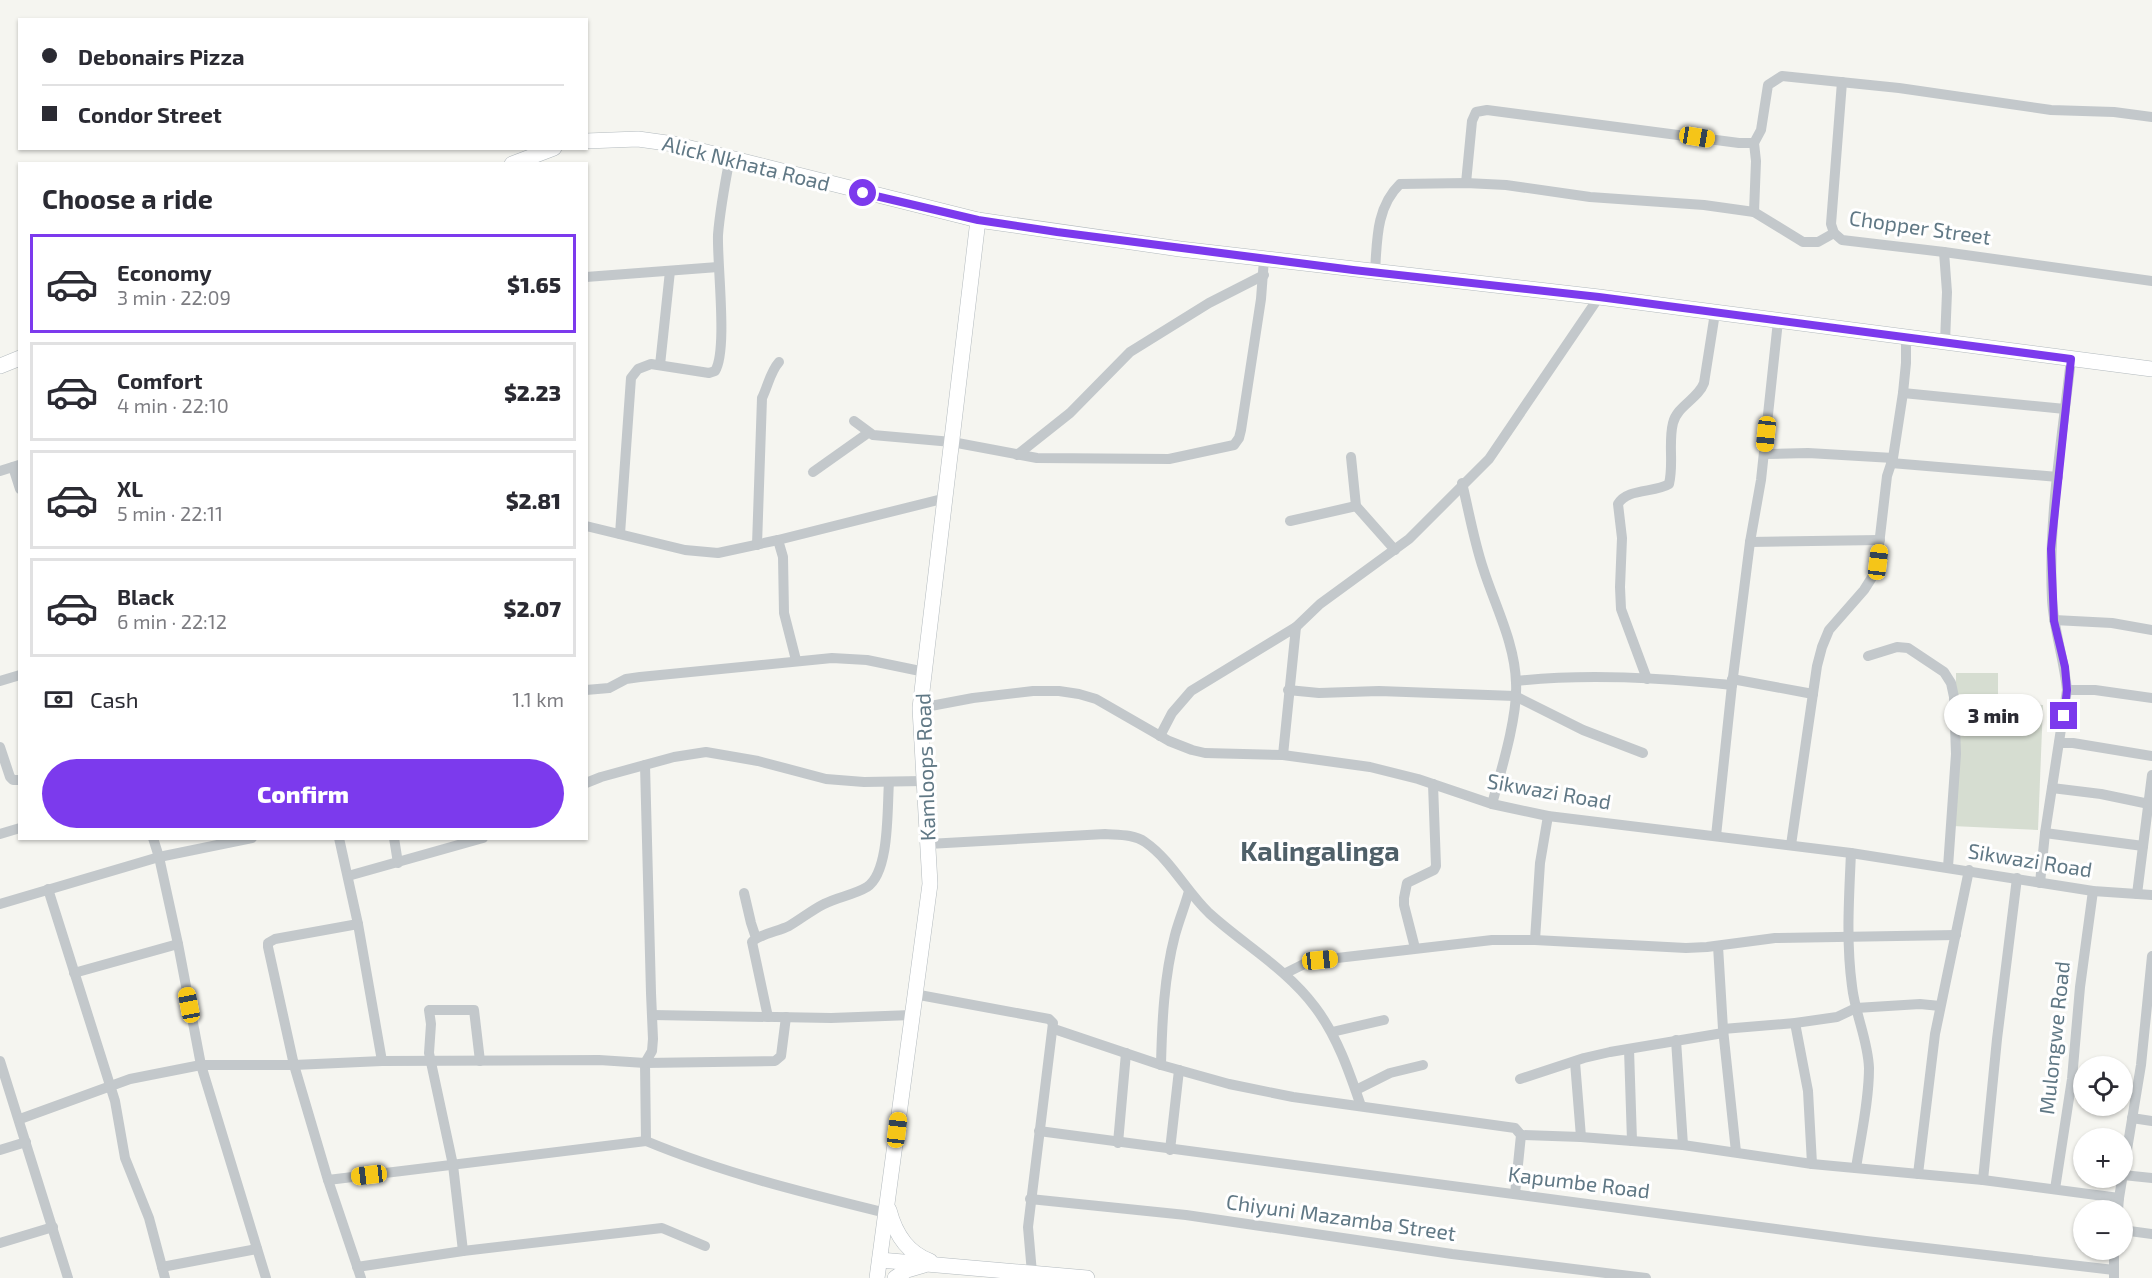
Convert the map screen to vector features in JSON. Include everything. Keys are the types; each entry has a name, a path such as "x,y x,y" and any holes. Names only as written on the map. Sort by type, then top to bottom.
{"main road":[{"name":"Alick Nkhata Road","path":"588,141 647,140 674,144 978,220 1264,259 1599,297 2152,369"},
{"path":"517,162 549,150"},
{"name":"Kamloops Road","path":"877,1278 930,884 920,708 978,220"},
{"path":"1,360 18,358"},
{"path":"890,1192 889,1211 895,1230 906,1246 921,1258 939,1264"},
{"path":"880,1260 1087,1278"},
{"path":"895,1278 907,1270 923,1265 939,1264"}],"street":[{"path":"1754,212 1756,161 1754,143 1761,130 1768,85 1782,76 1899,88 2051,110 2114,112 2152,117"},
{"name":"Chopper Street","path":"1842,82 1831,224 1834,233 1842,240 2152,281"},
{"path":"1466,183 1472,121 1476,112 1487,110 1739,143 1754,143"},
{"path":"620,534 631,378 638,369 651,364 709,373 715,371 719,364 721,338 718,267 720,212 730,157"},
{"path":"1375,272 1378,227 1384,206 1400,184 1466,183 1704,205 1754,212 1803,242 1818,242 1834,233"},
{"path":"1944,252 1947,292 1945,342"},
{"path":"854,421 873,435 952,442 1017,455 1046,458 1169,459 1234,445 1241,430 1264,275 1264,259"},
{"path":"588,277 718,267"},
{"path":"660,365 670,271"},
{"path":"1017,455 1070,413 1130,352 1209,303 1264,275"},
{"path":"1160,736 1172,713 1191,691 1296,627 1320,604 1409,539 1495,450 1599,297"},
{"path":"1647,679 1621,609 1622,538 1618,504 1624,498 1663,488 1669,484 1672,467 1673,423 1685,405 1702,389 1715,313"},
{"path":"1716,836 1732,682 1764,454 1778,321"},
{"path":"1791,846 1817,666 1825,638 1829,630 1872,579 1878,562 1887,476 1892,460 1903,393 1906,337"},
{"path":"2040,883 2045,833 2067,690 2065,667 2054,621 2051,549 2071,359"},
{"path":"757,545 762,398 772,370 780,362"},
{"path":"1903,393 2066,409"},
{"path":"813,472 868,433"},
{"path":"1764,454 1808,453 2058,477"},
{"path":"1351,457 1356,506 1395,550"},
{"path":"0,471 16,466"},
{"path":"1462,483 1483,569 1508,641 1516,681 1512,718 1492,804"},
{"path":"588,526 703,553 718,553 946,498"},
{"path":"1290,521 1356,506"},
{"path":"778,540 783,557 784,613 796,660"},
{"path":"1750,542 1880,540"},
{"path":"2054,621 2112,624 2152,630"},
{"path":"1283,755 1296,627"},
{"path":"1868,657 1897,647 1908,648 1944,672 1951,683 1954,697 1956,754 1948,867"},
{"path":"588,690 609,688 626,679 796,660 843,658 889,664 925,672"},
{"path":"0,681 18,676"},
{"path":"1516,681 1562,677 1732,682 1813,694"},
{"path":"1288,690 1319,693 1379,691 1515,696 1583,730 1643,753"},
{"path":"2067,690 2095,690 2152,698"},
{"name":"Sikwazi Road","path":"920,708 985,696 1033,691 1079,694 1096,699 1181,746 1205,753 1283,755 1370,767 1433,784 1492,804 1548,816 1851,853 2093,891 2152,895"},
{"path":"2059,743 2073,743 2152,756"},
{"path":"0,747 10,777 18,780"},
{"path":"588,782 684,754 706,752 758,761 826,779 923,781"},
{"path":"645,765 653,1028 652,1051 645,1063 646,1141"},
{"path":"2138,894 2147,863 2143,846 2149,822 2152,780"},
{"path":"768,1017 752,942 756,938 776,933 824,904 867,887 874,880 881,865 889,782"},
{"path":"1415,948 1404,898 1407,884 1434,870 1436,866 1433,784"},
{"path":"2052,788 2101,794 2149,804"},
{"path":"1535,940 1540,863 1548,816"},
{"path":"0,834 18,829"},
{"path":"2045,833 2143,846"},
{"path":"928,844 1105,834 1126,835 1142,840 1157,851 1209,912 1286,973 1314,1005 1332,1032 1361,1106"},
{"path":"154,840 178,944 201,1065 266,1278"},
{"path":"0,904 159,857 242,840"},
{"path":"339,840 358,924 382,1061"},
{"path":"394,840 398,863"},
{"path":"348,876 476,840"},
{"path":"1851,853 1848,937 1852,987 1869,1065 1856,1168"},
{"path":"1918,1174 1935,1034 1969,870"},
{"path":"1983,1180 2017,878"},
{"path":"48,889 118,1112 125,1158 150,1222 164,1272 257,1249"},
{"path":"1161,1065 1163,1016 1173,946 1189,891"},
{"name":"Mulongwe Road","path":"2055,1189 2071,1088 2080,987 2093,891"},
{"path":"744,893 756,938"},
{"path":"358,924 275,939 268,943 268,951 294,1065 328,1180 361,1278"},
{"path":"1286,973 1304,964 1320,960 1492,940 1686,948 1775,938 1956,935"},
{"path":"74,973 178,944"},
{"path":"1718,946 1723,1031 1736,1152"},
{"path":"2131,1128 2146,1066 2152,956"},
{"path":"914,994 1049,1019 1053,1023 1030,1199 1028,1227 1032,1273"},
{"path":"1520,1079 1629,1049 1723,1031 1837,1017 1856,1008 1941,1005"},
{"path":"463,1251 453,1165 431,1061 429,1010 474,1010 480,1061"},
{"path":"652,1015 768,1017 912,1015"},
{"path":"20,1119 130,1079 201,1065 294,1065 382,1061 589,1060 645,1063 775,1061 781,1056 786,1017"},
{"path":"1332,1032 1384,1020"},
{"path":"1795,1023 1808,1091 1812,1164"},
{"path":"1054,1029 1161,1065 1229,1084 1293,1097 1515,1128 1521,1135 1515,1194"},
{"path":"1676,1040 1683,1145"},
{"path":"1629,1049 1632,1142"},
{"path":"1118,1143 1126,1053"},
{"path":"0,1061 3,1080 20,1119 68,1278"},
{"path":"1575,1062 1581,1137"},
{"path":"1356,1090 1390,1073 1423,1065"},
{"path":"1170,1150 1179,1070"},
{"path":"2132,1118 2152,1121"},
{"name":"Kapumbe Road","path":"1039,1131 2114,1274"},
{"path":"1521,1135 1683,1145 1812,1164 1983,1180 2119,1198 2121,1188"},
{"path":"328,1180 646,1141 677,1154 744,1175 886,1213"},
{"path":"0,1150 26,1142"},
{"path":"2133,1176 2152,1178"},
{"name":"Chiyuni Mazamba Street","path":"1030,1199 1186,1215 1452,1254 1646,1278"},
{"path":"0,1243 52,1227"},
{"path":"357,1267 463,1251 662,1228 705,1246"},
{"path":"2133,1231 2152,1234"}],"shaded area":[{"path":"1956,673 1998,673 1998,694 1956,694"},
{"path":"1957,702 2043,705 2038,830 1952,826"}],"district":[{"name":"Kalingalinga","path":"1320,852"}],"route":[{"path":"863,193 978,220 1180,249 1599,297 2071,359 2051,549 2054,621 2065,667 2067,690 2064,716"}]}
